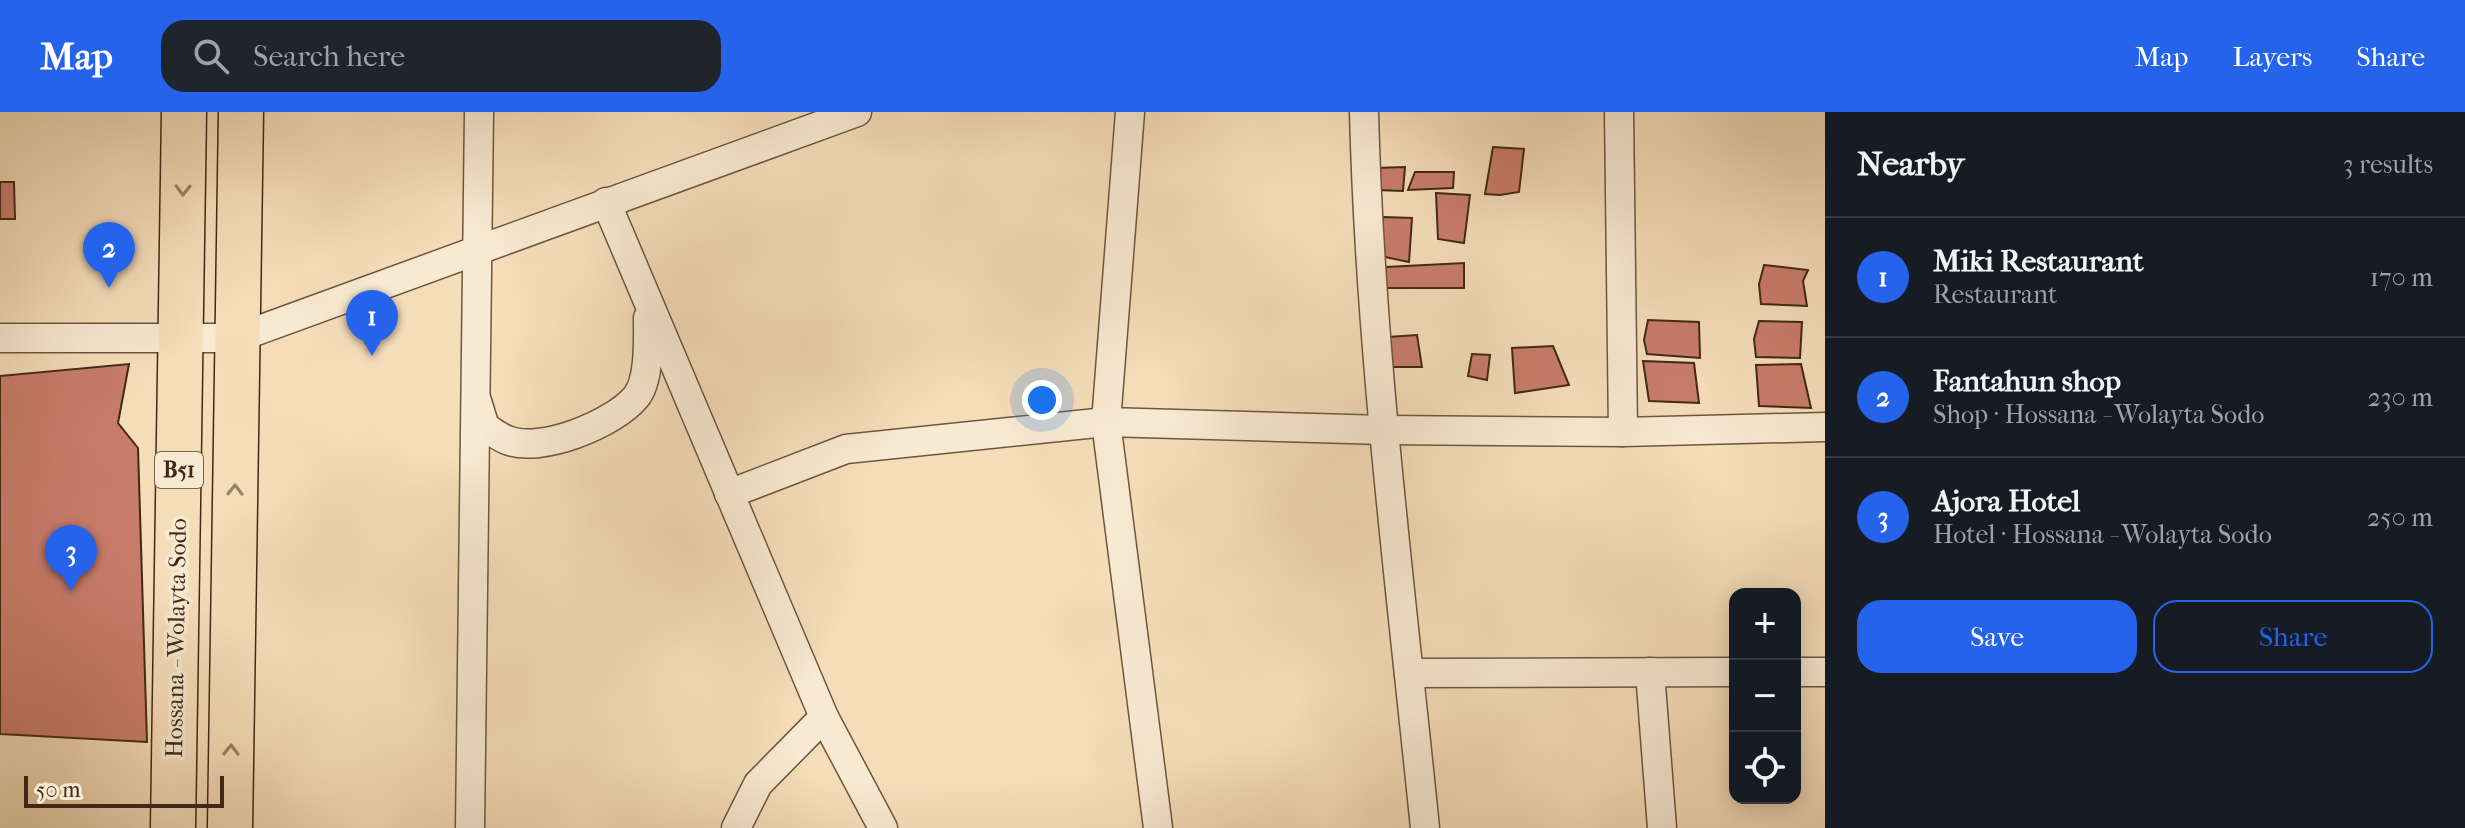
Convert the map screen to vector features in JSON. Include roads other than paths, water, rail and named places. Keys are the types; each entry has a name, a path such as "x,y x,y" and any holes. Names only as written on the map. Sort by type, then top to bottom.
{"highway":[{"name":"Hossana - Wolayta Sodo","path":"173,828 184,112"},
{"name":"B51","path":"230,828 241,112"}],"street":[{"path":"470,828 479,112"},
{"path":"1130,112 1106,422 1158,828"},
{"path":"1364,112 1367,233 1425,828"},
{"path":"1619,112 1623,432"},
{"path":"0,338 237,338 844,114"},
{"path":"606,202 824,717 883,828"},
{"path":"475,393 485,427 509,441 550,442 578,435 637,396 649,358 647,301"},
{"path":"729,494 846,449 1106,422 1384,430 1623,432 1825,427"},
{"path":"1650,672 1662,828"},
{"path":"1409,673 1729,672"},
{"path":"1801,672 1825,672"},
{"path":"736,828 758,784 824,717"}],"place":[{"name":"Fantahun shop","path":"109,288"},
{"name":"Miki Restaurant","path":"372,356"},
{"name":"Ajora Hotel","path":"71,591"}]}
